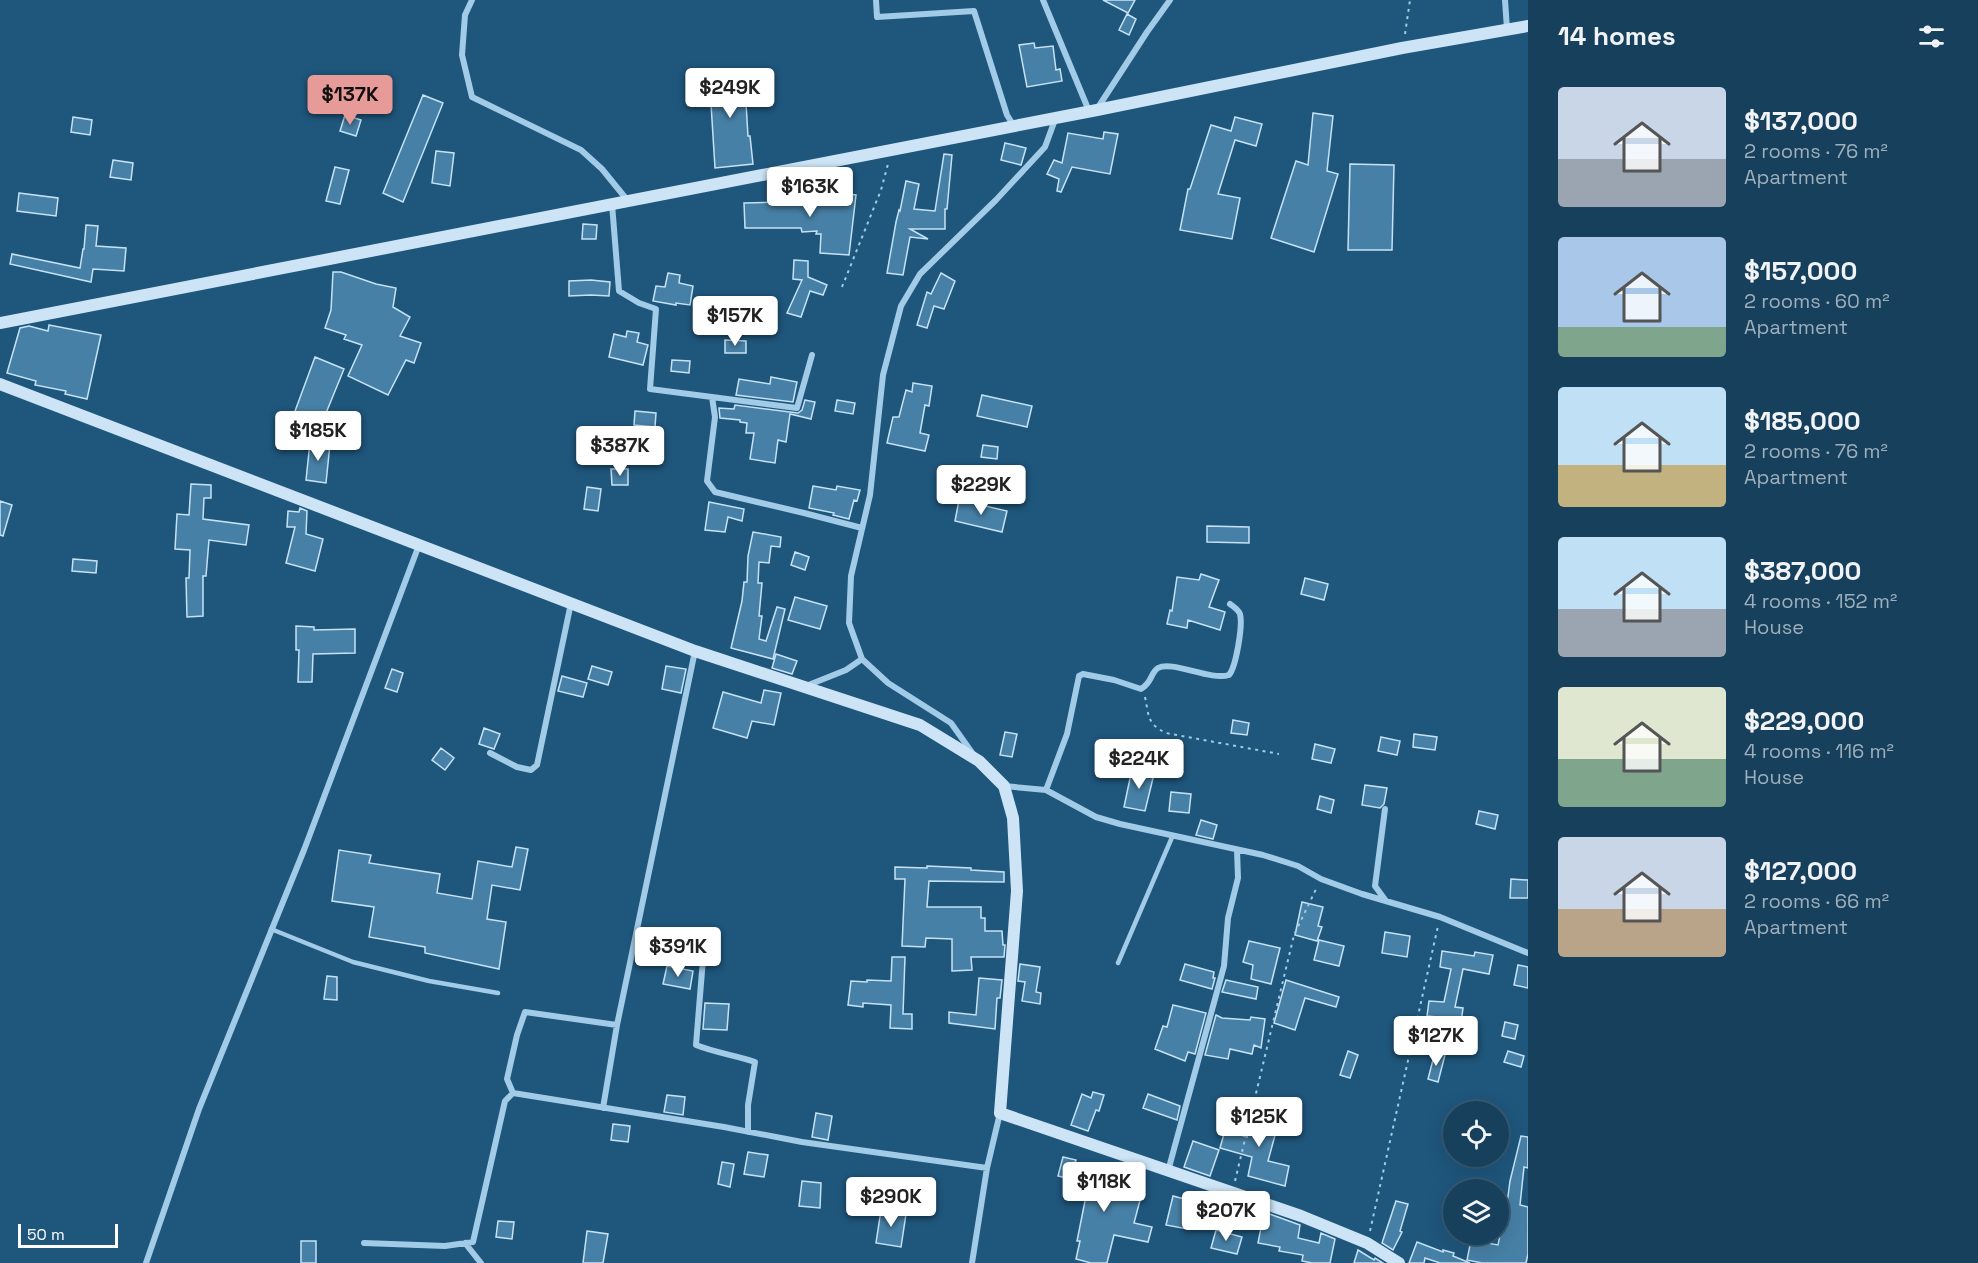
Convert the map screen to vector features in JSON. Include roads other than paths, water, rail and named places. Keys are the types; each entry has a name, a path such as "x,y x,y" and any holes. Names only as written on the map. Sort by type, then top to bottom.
{"main road":[{"path":"0,323 1014,126 1402,48 1528,26"},
{"path":"0,384 695,651 920,725 979,761 1004,786 1013,818 1017,891 1000,1113 1301,1216 1367,1243 1399,1263"}],"street":[{"path":"472,0 465,15 462,55 472,97 581,150 602,169 628,201"},
{"path":"876,0 877,17 974,11 1008,115 1014,126"},
{"path":"1043,0 1093,110"},
{"path":"1093,110 1170,0"},
{"path":"1505,0 1507,30"},
{"path":"979,761 951,723 888,683 862,659 849,623 851,576 870,495 883,375 901,306 921,274 1046,147 1056,117"},
{"path":"612,204 619,291 639,303 656,309 650,389 796,408 812,355"},
{"path":"712,397 715,417 707,481 715,492 862,528"},
{"path":"146,1263 199,1109 304,850 419,545"},
{"path":"490,753 517,767 531,770 537,765 571,603"},
{"path":"1046,790 1067,734 1079,676 1083,674 1114,680 1141,689 1150,683 1155,671 1162,666 1224,677 1229,675 1234,666 1241,622 1238,610 1230,604"},
{"path":"603,1108 617,1025 695,651"},
{"path":"806,687 846,670 862,659"},
{"path":"1004,786 1046,790 1096,817 1120,825 1263,855 1298,866 1321,879 1386,902 1440,917 1528,953"},
{"path":"1385,809 1375,886 1386,902"},
{"path":"1168,1171 1224,966 1228,918 1238,878 1237,850"},
{"path":"703,959 696,1046 755,1062 748,1105 748,1132"},
{"path":"513,1093 507,1079 525,1012 617,1025"},
{"path":"513,1093 802,1142 987,1168"},
{"path":"364,1243 445,1246 473,1242 505,1101 513,1093"},
{"path":"972,1263 987,1168 1000,1113"},
{"path":"465,1244 481,1263"}],"lane":[{"path":"1118,963 1173,835"},
{"path":"272,929 353,962 429,981 498,993"}]}
